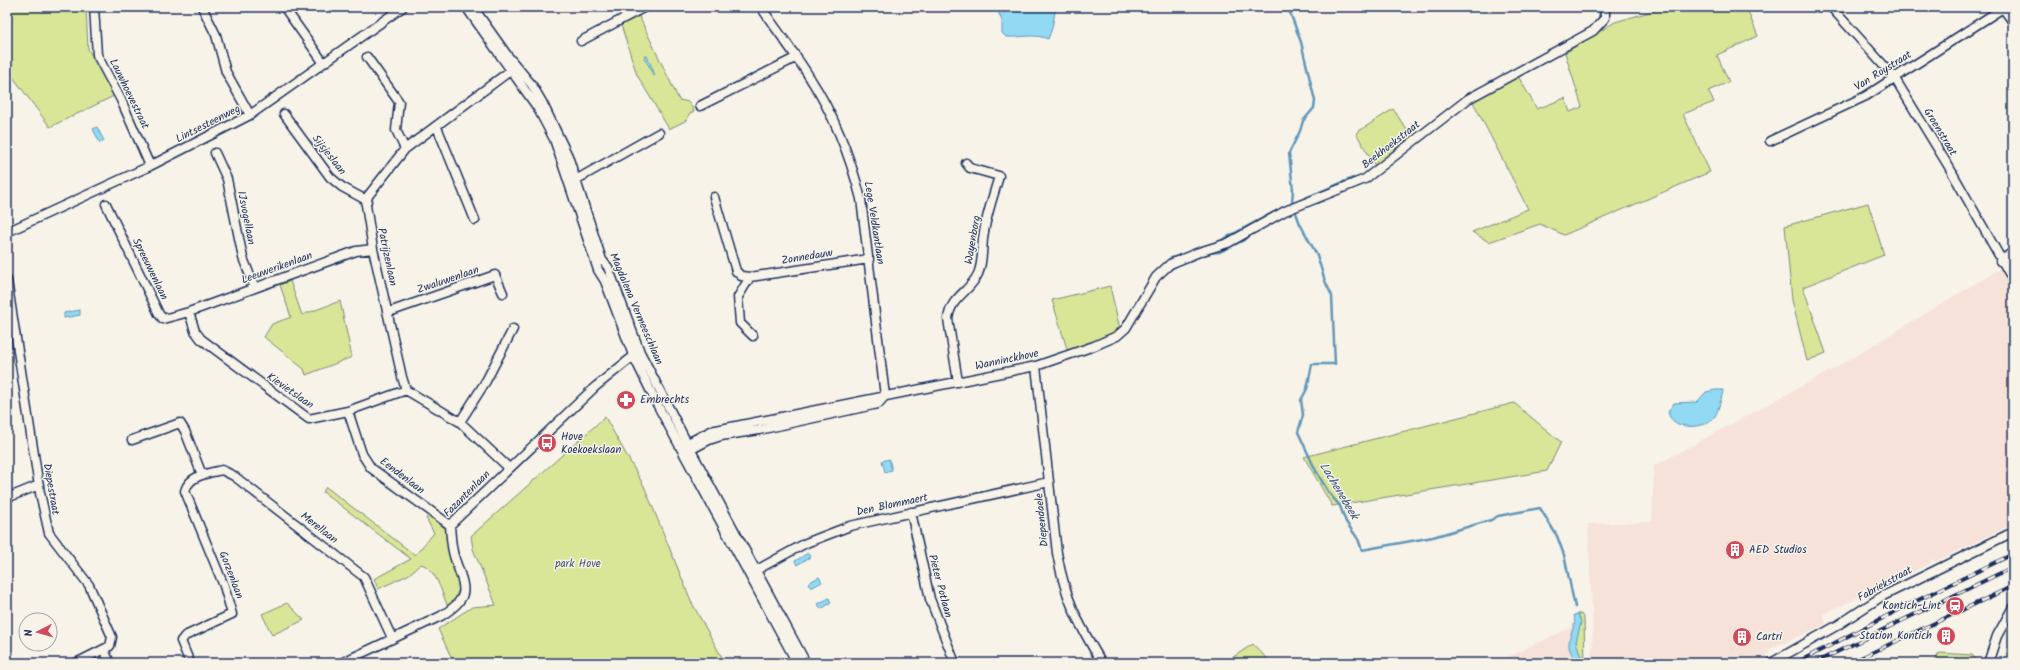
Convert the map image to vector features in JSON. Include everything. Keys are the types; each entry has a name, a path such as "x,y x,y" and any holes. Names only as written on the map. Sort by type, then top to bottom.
{"street":[{"name":"Lauwhoevestraat","path":"94,7 97,55 121,100 150,166"},
{"path":"202,7 216,35 226,72 250,115"},
{"path":"284,7 323,62"},
{"name":"Lintsesteenweg","path":"7,232 150,166 250,115 323,62 403,7"},
{"name":"Magdalena Vermeeschlaan","path":"466,7 513,69"},
{"name":"Magdalena Vermeeschlaan","path":"473,7 537,106 551,133 572,182 598,270 605,281 637,354 685,448 752,572 797,663"},
{"path":"581,41 645,7"},
{"name":"Lege Veldkantlaan","path":"761,7 797,56 824,101 846,146 861,199 886,396"},
{"name":"Beekhoekstraat","path":"1126,328 1156,277 1170,264 1199,252 1228,243 1285,211 1365,179 1468,99 1593,31 1605,18 1604,7"},
{"name":"Groenstraat","path":"1831,7 1894,77 1949,167 1993,244 2000,261 2013,280"},
{"path":"2003,7 2013,22"},
{"name":"Van Roystraat","path":"1770,141 1860,99 2003,7"},
{"path":"700,106 797,56"},
{"path":"367,57 399,102 396,130 405,149"},
{"path":"366,200 405,149 437,127 513,69"},
{"name":"Sijsjeslaan","path":"284,114 330,177 342,187 366,200"},
{"path":"437,127 475,220"},
{"path":"572,182 659,133"},
{"name":"IJsvogellaan","path":"215,153 227,179 242,253 255,288"},
{"name":"Wayenborg","path":"958,382 948,319 950,306 973,282 980,268 983,255 984,231 999,176 970,168 966,162"},
{"path":"714,197 736,271 741,276 750,277 738,297 740,323 753,336"},
{"name":"Patrijzenlaan","path":"366,200 373,249 389,312 406,390"},
{"name":"Spreeuwenlaan","path":"106,204 163,319 170,319 189,312"},
{"name":"Leeuwerikenlaan","path":"189,312 356,251 373,249"},
{"path":"2000,261 2013,252"},
{"name":"Zonnedauw","path":"750,277 869,259"},
{"name":"Zwaluwenlaan","path":"389,312 494,275 503,293"},
{"name":"Diepestraat","path":"8,280 10,314 48,533 89,585 112,637 110,646 104,650"},
{"name":"Kievietslaan","path":"189,312 195,331 201,339 309,419 348,411 406,390"},
{"name":"Wanninckhove","path":"685,448 710,431 1036,366 1109,341 1126,328"},
{"path":"460,422 486,381 513,329"},
{"name":"Fazantenlaan","path":"341,663 441,616 455,607 462,596 464,583 453,550 450,526 508,468 595,387 637,354"},
{"name":"Diependaele","path":"1036,366 1057,552 1065,590 1078,621 1102,663"},
{"path":"406,390 460,422 508,468"},
{"name":"Eendenlaan","path":"348,411 362,454 371,468 450,526"},
{"path":"132,440 180,423 202,475"},
{"name":"Merellaan","path":"202,475 222,470 230,473 364,577 392,638"},
{"name":"Gorzenlaan","path":"190,663 181,641 185,636 232,614 224,586 185,491 189,482 202,475"},
{"name":"Den Blommaert","path":"752,572 806,543 833,531 865,522 1049,482"},
{"path":"7,498 39,485"},
{"name":"Pieter Potlaan","path":"911,512 930,599 955,663"},
{"name":"Fabriekstraat","path":"1771,663 1838,625 1881,597 2013,532"},
{"name":"Magdalena Vermeeschlaan","path":"752,572 806,663"},
{"path":"1991,663 1997,636 2013,608"},
{"path":"76,663 104,650 110,663"}],"shaded area":[{"path":"2001,268 2013,287 2013,524 1935,562 1933,559 1930,561 1931,563 1823,614 1826,624 1770,649 1766,658 1755,663 1591,663 1593,631 1588,524 1652,522 1654,466 1832,370"},
{"path":"1574,626 1569,645 1574,658 1574,663 1495,663"}],"green space":[{"path":"7,7 86,7 88,49 116,95 50,127 7,69"},
{"path":"1667,7 1715,7 1717,9 1721,7 1746,7 1758,36 1717,55 1729,82 1708,91 1714,102 1683,114 1710,172 1564,235 1540,224 1489,242 1472,232 1528,209 1472,100 1518,76 1537,109 1565,98 1570,112 1582,107 1565,53 1615,22"},
{"path":"639,16 679,100 689,102 694,111 689,114 687,120 669,129 637,75 621,25"},
{"path":"1393,109 1411,136 1375,166 1356,133"},
{"path":"1868,203 1884,255 1803,287 1826,353 1807,361 1792,300 1785,226"},
{"path":"290,281 302,315 340,301 352,357 306,375 304,369 264,337 272,324 291,317 280,285"},
{"path":"1110,286 1120,329 1101,340 1068,352 1052,300"},
{"path":"1514,403 1561,442 1547,471 1332,506 1304,457"},
{"name":"park Hove","path":"605,417 644,486 692,603 725,663 450,663 453,661 438,629 472,607 496,605 473,549 471,536"},
{"path":"326,487 415,555 434,533 426,518 429,516 446,529 449,553 460,587 454,601 448,607 435,576 426,566 421,564 408,575 378,589 374,579 411,559 323,492"},
{"path":"287,603 304,620 272,635 262,614"},
{"path":"1578,614 1581,614 1584,619 1585,663 1583,663 1576,645 1576,638 1580,625 1580,618"},
{"path":"1253,644 1271,663 1224,663"},
{"path":"1939,653 1972,655 1976,659 1977,663 1934,663"}],"water":[{"path":"996,7 1056,7 1052,28 1048,39 1038,36 1006,37 1002,33 1002,21"},
{"path":"645,55 647,56 655,75 653,76 651,69 644,58"},
{"path":"97,127 104,141 100,143 93,129"},
{"path":"80,310 80,315 64,318 64,313"},
{"path":"1723,390 1717,412 1710,421 1697,426 1689,426 1676,423 1671,418 1668,412 1674,403 1697,402 1706,392"},
{"path":"889,459 892,470 885,472 882,461"},
{"path":"808,553 810,557 797,565 795,561"},
{"path":"819,577 822,582 811,588 808,583"},
{"path":"829,598 831,603 821,609 818,604"},
{"path":"1578,614 1581,622 1576,642 1583,663 1574,663 1574,658 1569,647 1569,640 1575,619 1574,615"},
{"path":"1954,658 1962,659 1969,663 1947,663 1943,661"}],"waterway":[{"path":"1288,7 1301,42 1315,101 1314,108 1303,121 1300,131 1289,153 1293,190 1292,203"},
{"path":"1599,19 1600,7"},
{"path":"1282,208 1353,178"},
{"name":"Lachenebeek","path":"1295,210 1300,224 1317,255 1325,281 1332,296 1335,364 1312,364 1307,389 1301,400 1303,415 1298,432 1316,471 1329,493 1340,506 1346,522 1358,539 1362,550 1433,537 1491,520 1498,516 1540,508 1557,536 1564,555 1575,607"},
{"path":"1169,259 1218,242 1274,212"},
{"path":"1168,271 1178,265 1209,253 1220,252 1244,240"},
{"path":"600,265 607,278"}],"railway":[{"path":"1796,663 1908,605 2013,554"},
{"path":"1814,663 2013,567"},
{"path":"1850,663 2013,586"}],"place":[{"name":"Embrechts","path":"626,400"},
{"name":"Hove Koekoekslaan","path":"547,443"},
{"name":"AED Studios","path":"1735,550"},
{"name":"Kontich-Lint","path":"1955,606"},
{"name":"Station Kontich","path":"1946,636"},
{"name":"Cartri","path":"1742,637"}]}
